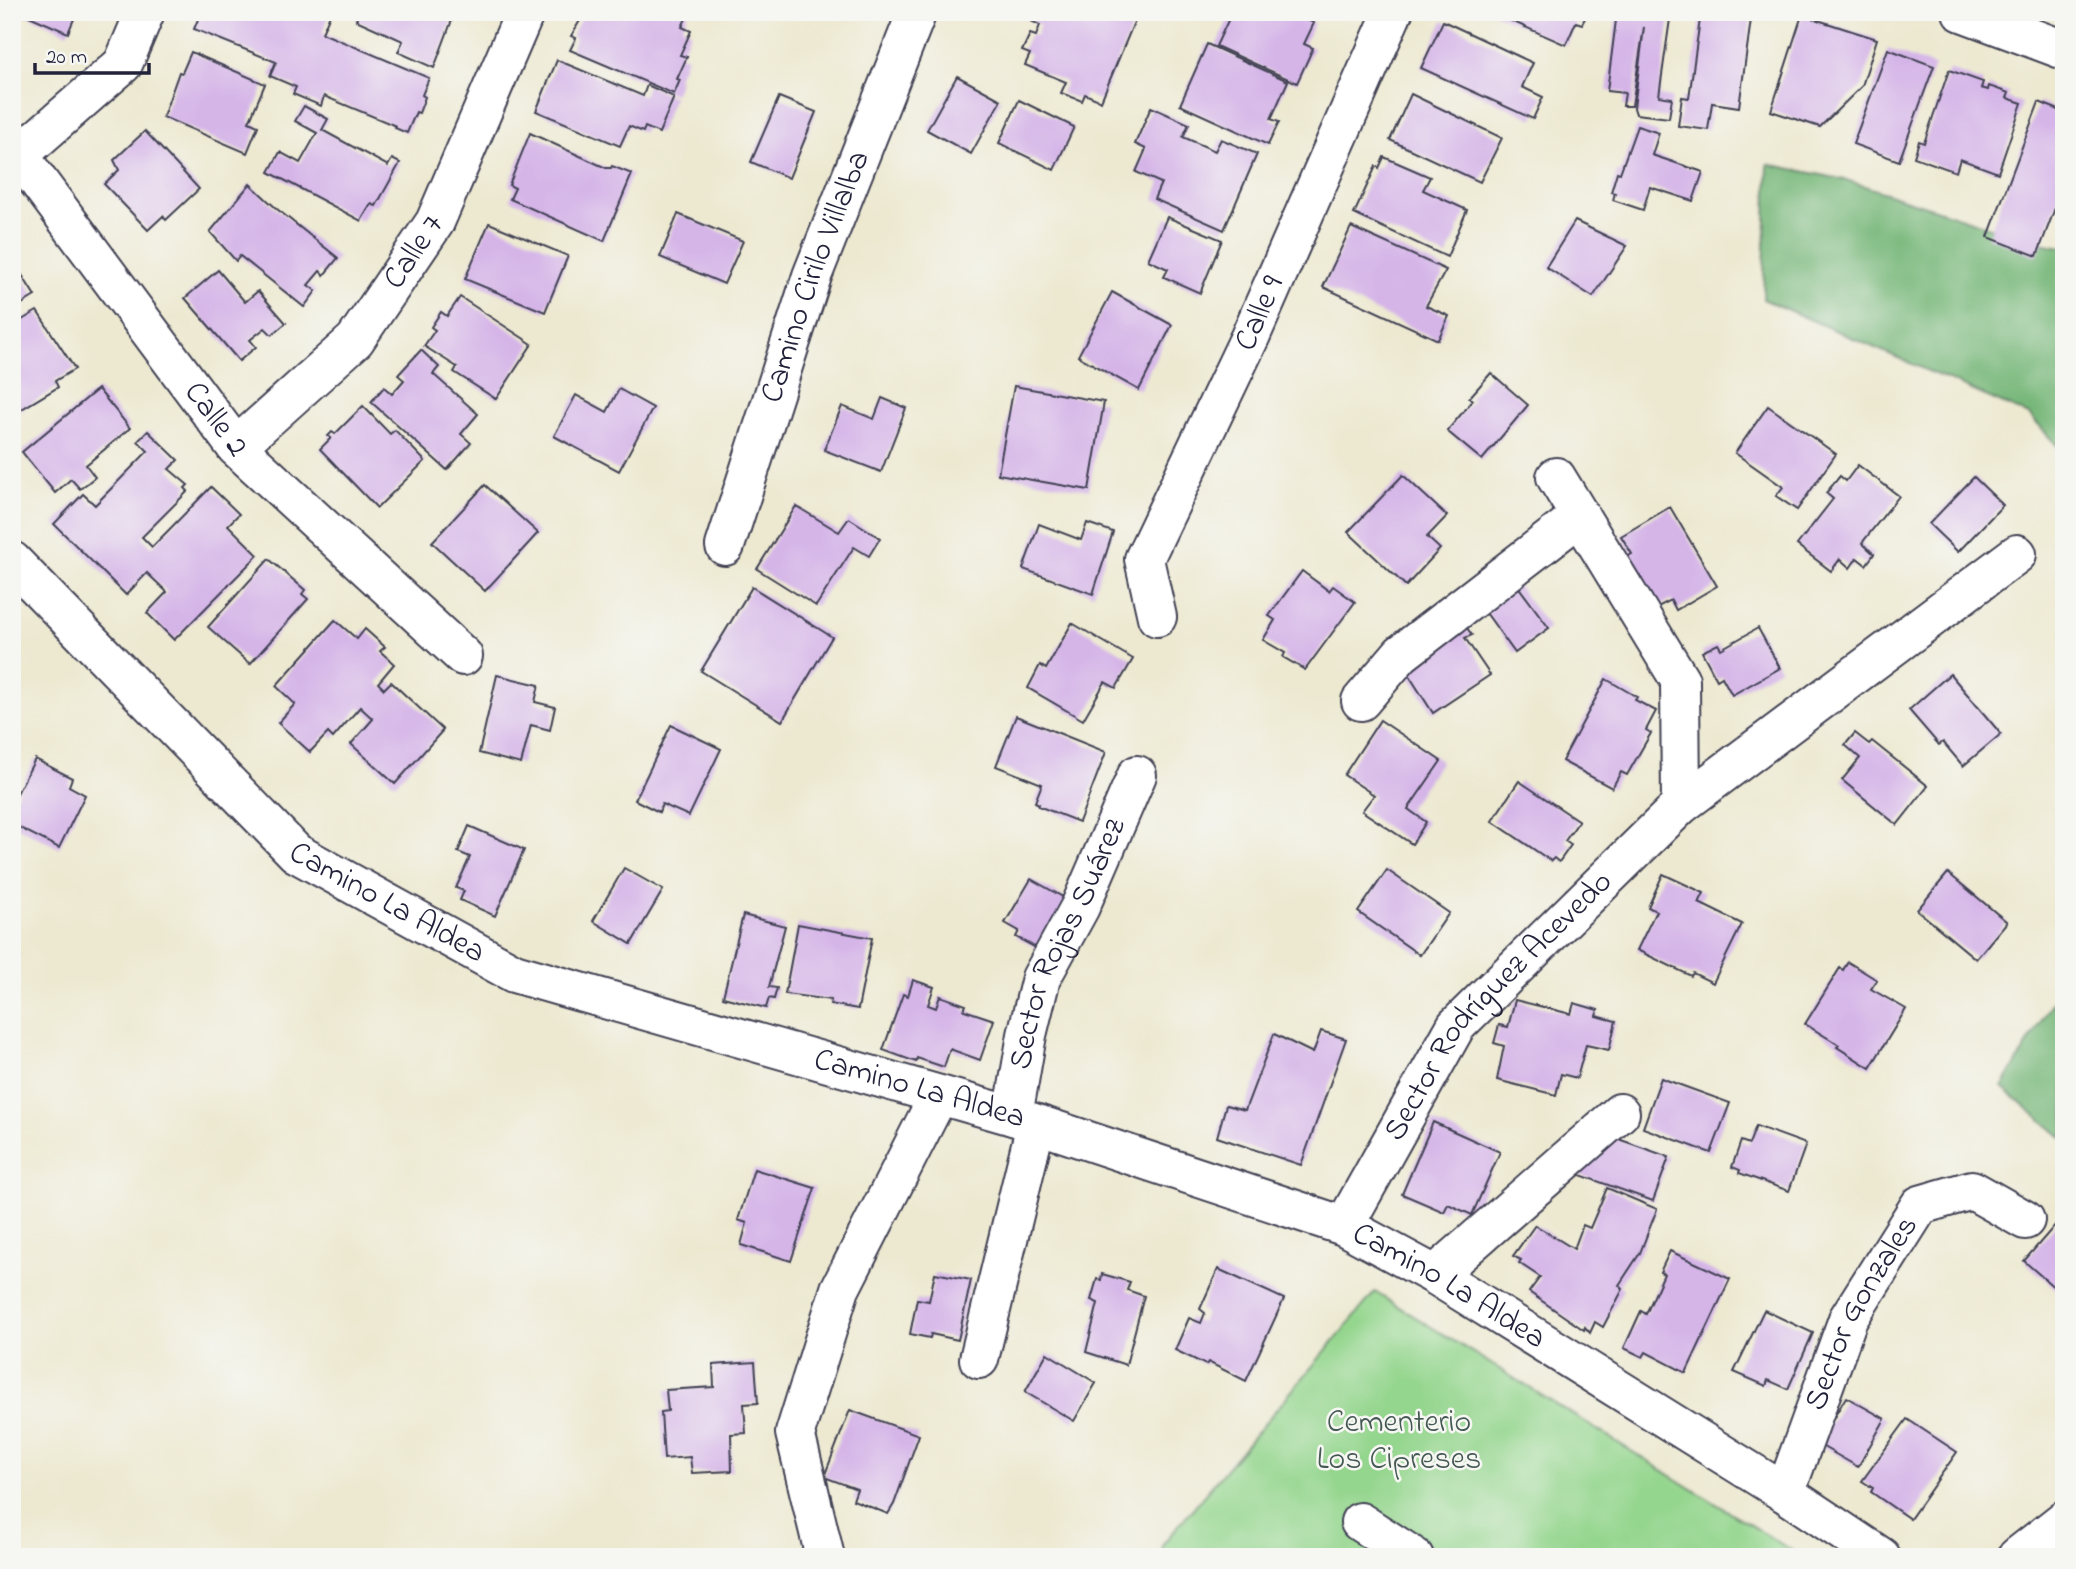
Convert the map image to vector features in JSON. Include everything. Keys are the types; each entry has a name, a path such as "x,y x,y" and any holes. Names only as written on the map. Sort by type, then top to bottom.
{"street":[{"path":"14,154 123,64 145,12"},
{"name":"Calle 7","path":"236,447 355,340 435,222 525,12"},
{"name":"Camino Cirilo Villalba","path":"725,546 812,275 917,12"},
{"name":"Calle 9","path":"1157,617 1144,559 1250,337 1393,12"},
{"path":"1962,12 2064,50"},
{"name":"Calle 2","path":"14,154 236,447 463,656"},
{"path":"1556,477 1681,680 1681,805"},
{"path":"1361,701 1401,654 1580,516"},
{"name":"Sector Rodríguez Acevedo","path":"1344,1227 1456,1026 1681,805 2017,554"},
{"name":"Camino La Aldea","path":"12,561 296,853 514,973 1025,1120 1344,1227 1435,1275 1785,1493 1881,1557"},
{"name":"Sector Rojas Suárez","path":"979,1359 1025,1120 1027,1035 1041,978 1080,908 1137,775"},
{"path":"825,1557 795,1433 840,1289 939,1095"},
{"path":"1435,1275 1620,1113"},
{"name":"Sector Gonzales","path":"1785,1493 1848,1319 1920,1205 1972,1190 2025,1220"},
{"path":"2017,1557 2064,1520"},
{"path":"1360,1522 1414,1557"}],"green space":[{"path":"1768,164 1846,180 2039,243 2064,247 2064,453 2029,415 1763,299"},
{"path":"2064,983 2064,1139 2002,1087"},
{"name":"Cementerio Los Cipreses","path":"1375,1292 1802,1557 1162,1557 1163,1544"}],"building":[{"path":"20,12 77,12 68,33"},
{"path":"201,12 331,12 322,33 429,78 419,113 416,112 407,133 324,96 321,106 293,94 296,87 270,76 276,62 194,29"},
{"path":"359,12 455,12 434,68 398,52 403,41 356,20"},
{"path":"585,12 689,12 682,27 691,31 680,55 687,57 677,79 680,80 674,94 570,50 576,38 571,36"},
{"path":"1035,12 1116,12 1135,20 1101,101 1085,94 1082,101 1061,93 1066,82 1025,65 1030,54 1022,51 1030,34 1036,36 1040,25 1031,21"},
{"path":"1232,12 1290,12 1314,23 1304,44 1313,48 1297,83 1216,46"},
{"path":"1491,12 1588,12 1582,24 1576,22 1566,45"},
{"path":"1617,12 1671,12 1659,96 1672,98 1669,118 1636,114 1634,108 1644,27 1632,106 1623,106 1625,93 1607,91"},
{"path":"1701,12 1752,12 1739,107 1712,103 1708,130 1678,126 1682,97 1689,98"},
{"path":"1802,15 1877,39 1862,86 1820,127 1771,111"},
{"path":"1443,21 1533,63 1522,87 1543,97 1533,119 1421,68"},
{"path":"1207,44 1288,81 1271,119 1279,122 1268,145 1180,105"},
{"path":"1888,49 1934,66 1899,161 1853,144"},
{"path":"191,52 265,84 249,122 258,126 247,153 163,117 179,72 182,73"},
{"path":"557,60 643,96 647,85 674,97 659,133 645,127 643,132 629,126 620,146 536,111"},
{"path":"1949,70 1983,82 1981,88 1988,90 1989,86 2009,93 2007,98 2022,103 1998,173 1960,159 1956,172 1914,157 1919,141 1924,143"},
{"path":"957,76 1001,100 971,154 927,130"},
{"path":"1411,94 1502,138 1480,182 1390,140"},
{"path":"779,97 816,112 789,178 751,162"},
{"path":"1019,100 1074,127 1054,170 999,143"},
{"path":"2039,102 2064,112 2064,184 2037,256 1988,237"},
{"path":"304,106 328,119 322,130 388,166 392,159 400,163 376,206 371,204 361,221 269,172 280,152 300,163 317,133 295,121"},
{"path":"1151,107 1189,124 1183,137 1215,151 1221,139 1257,154 1224,230 1154,199 1161,183 1136,172 1146,149 1135,144"},
{"path":"1637,126 1659,133 1652,155 1703,172 1693,201 1650,187 1643,210 1613,200 1615,193 1611,192 1617,172 1620,173"},
{"path":"145,131 199,189 166,220 163,216 148,230 104,184 119,170 114,160"},
{"path":"530,133 606,168 612,166 632,174 604,241 510,199 515,188 509,185"},
{"path":"1384,157 1430,177 1423,190 1467,210 1447,257 1354,214 1376,166 1379,168"},
{"path":"250,184 338,258 324,275 320,271 308,285 316,291 304,307 240,256 236,261 210,232"},
{"path":"678,214 743,241 724,284 660,257"},
{"path":"1167,217 1222,240 1200,293 1164,277 1168,269 1148,260"},
{"path":"1575,221 1627,246 1593,297 1546,267"},
{"path":"489,223 568,256 545,312 465,279"},
{"path":"1351,227 1446,270 1426,306 1449,316 1438,340 1323,287"},
{"path":"12,259 35,296 12,310"},
{"path":"218,270 245,302 258,291 286,323 272,335 265,328 250,340 256,347 239,361 185,298"},
{"path":"1112,292 1172,325 1139,390 1078,356"},
{"path":"460,297 532,344 496,399 454,372 457,367 424,346 435,330 431,327 441,312 447,316"},
{"path":"37,311 75,369 55,381 58,387 17,412 19,416 12,420 12,326"},
{"path":"421,350 439,367 433,374 478,414 461,434 471,443 447,470 371,402 384,387 392,394 404,380 398,375"},
{"path":"1491,373 1528,405 1482,460 1447,431 1473,400 1469,398"},
{"path":"1014,386 1104,402 1089,490 998,474"},
{"path":"98,389 130,428 86,465 95,477 80,489 71,479 55,493 22,452"},
{"path":"619,389 653,408 619,471 554,436 576,395 607,412"},
{"path":"882,398 906,408 881,472 824,450 842,406 874,419"},
{"path":"363,406 390,434 395,430 425,461 377,508 320,449 331,438 328,436 332,432 335,434"},
{"path":"1768,406 1836,454 1797,510 1776,496 1783,487 1735,453"},
{"path":"148,431 178,460 169,469 188,485 185,488 188,491 142,537 152,547 211,487 239,514 228,525 258,555 174,640 147,613 167,592 147,573 126,595 54,524 83,494 95,505 148,451 138,441"},
{"path":"1858,465 1899,496 1862,543 1874,554 1866,565 1857,558 1850,568 1840,559 1831,571 1797,545 1833,499 1826,493 1840,476 1846,481"},
{"path":"1403,475 1447,516 1427,537 1440,549 1406,586 1348,532"},
{"path":"1974,477 2003,505 1958,552 1929,524"},
{"path":"485,485 538,533 485,591 432,542"},
{"path":"796,506 839,532 849,518 880,538 869,556 854,547 816,606 757,569"},
{"path":"1670,507 1717,586 1676,610 1671,600 1652,610 1623,559 1632,554 1621,536"},
{"path":"1087,523 1113,532 1093,594 1023,569 1039,524 1081,540"},
{"path":"269,559 305,590 302,594 308,599 250,664 208,627"},
{"path":"1302,571 1329,591 1333,586 1355,602 1305,670 1283,657 1285,653 1263,640 1275,620 1269,616"},
{"path":"1512,578 1549,628 1515,653 1479,603"},
{"path":"752,587 832,637 782,721 701,671"},
{"path":"335,620 357,639 365,629 385,647 380,651 394,664 378,683 384,689 391,682 443,730 395,784 351,744 373,719 360,707 333,738 328,733 310,752 278,723 295,704 276,686"},
{"path":"1462,621 1472,635 1465,638 1490,675 1433,713 1403,666"},
{"path":"1072,623 1133,659 1116,688 1105,682 1083,720 1028,688 1040,665 1046,669"},
{"path":"1758,628 1780,668 1732,695 1722,677 1717,680 1702,652 1718,644 1721,649"},
{"path":"1950,674 2001,734 1963,766 1943,742 1939,745 1909,710"},
{"path":"497,675 539,685 535,702 555,707 550,730 531,725 521,764 479,753"},
{"path":"1606,679 1656,711 1646,730 1651,733 1627,775 1621,772 1612,788 1562,761"},
{"path":"1016,716 1106,752 1079,822 1038,806 1035,802 1042,784 996,766"},
{"path":"1380,720 1441,761 1408,809 1426,822 1412,844 1362,811 1374,795 1344,775"},
{"path":"671,725 721,749 689,816 662,804 659,812 635,800"},
{"path":"1855,733 1869,744 1872,741 1928,786 1897,825 1842,780 1860,758 1845,745"},
{"path":"35,759 72,778 69,786 85,795 59,848 12,824 12,803"},
{"path":"1519,781 1579,821 1565,841 1571,845 1559,862 1554,858 1551,861 1492,821"},
{"path":"469,826 524,850 495,916 460,900 464,891 456,888 470,857 458,852"},
{"path":"624,868 663,890 631,944 593,921"},
{"path":"1387,870 1449,913 1420,955 1358,912"},
{"path":"1948,873 2007,922 1976,959 1917,910"},
{"path":"1663,874 1704,893 1699,903 1742,924 1713,983 1693,973 1691,976 1637,950 1656,911 1648,907"},
{"path":"1031,879 1068,900 1044,952 1016,937 1019,931 1005,923"},
{"path":"743,915 785,926 769,987 777,988 774,999 769,998 766,1008 723,997"},
{"path":"798,924 872,938 858,1009 830,1004 831,1000 785,994"},
{"path":"1848,962 1877,980 1871,989 1906,1009 1870,1068 1805,1024 1840,968 1843,970"},
{"path":"913,980 934,987 928,1005 936,1008 940,996 966,1005 964,1010 994,1020 980,1060 950,1049 944,1067 917,1058 916,1062 883,1050 903,994 908,996"},
{"path":"1515,1000 1571,1014 1574,1003 1598,1010 1596,1016 1616,1021 1609,1050 1586,1045 1577,1078 1561,1074 1556,1095 1497,1080 1504,1046 1494,1043 1499,1025 1508,1027"},
{"path":"1321,1031 1346,1039 1301,1165 1217,1137 1226,1105 1245,1110 1274,1034 1313,1053"},
{"path":"1661,1078 1730,1103 1711,1153 1643,1128"},
{"path":"1433,1122 1500,1152 1472,1215 1448,1204 1444,1212 1402,1194"},
{"path":"1756,1126 1806,1144 1789,1191 1739,1173 1740,1170 1732,1167 1741,1141 1749,1144"},
{"path":"1607,1135 1669,1157 1653,1201 1580,1175 1589,1149"},
{"path":"754,1169 815,1188 791,1261 741,1245 747,1223 738,1220"},
{"path":"1607,1188 1657,1209 1640,1253 1619,1285 1623,1289 1603,1327 1595,1322 1590,1333 1585,1327 1584,1330 1529,1292 1540,1277 1513,1256 1535,1225 1574,1249 1583,1225 1590,1228"},
{"path":"2064,1215 2064,1296 2024,1261"},
{"path":"1670,1251 1730,1279 1686,1373 1646,1352 1643,1357 1624,1348 1641,1311 1646,1314 1664,1274 1660,1272"},
{"path":"1218,1269 1284,1299 1246,1381 1208,1362 1206,1365 1175,1350 1189,1318 1201,1323 1205,1313 1200,1309"},
{"path":"935,1273 971,1280 958,1340 931,1334 930,1338 910,1334 917,1299 929,1301"},
{"path":"1102,1274 1130,1282 1127,1290 1144,1296 1126,1365 1086,1352 1098,1303 1091,1300 1097,1279 1101,1280"},
{"path":"1764,1310 1813,1333 1788,1389 1768,1380 1766,1386 1734,1372"},
{"path":"1047,1353 1096,1383 1074,1421 1025,1392"},
{"path":"755,1362 758,1403 744,1404 746,1433 731,1434 732,1471 692,1473 690,1457 664,1459 661,1412 668,1411 666,1390 714,1387 713,1365"},
{"path":"1846,1397 1885,1419 1858,1467 1818,1444"},
{"path":"850,1410 919,1435 888,1514 853,1500 857,1489 824,1477"},
{"path":"1907,1419 1957,1452 1910,1519 1871,1492 1873,1488 1862,1481"}]}
